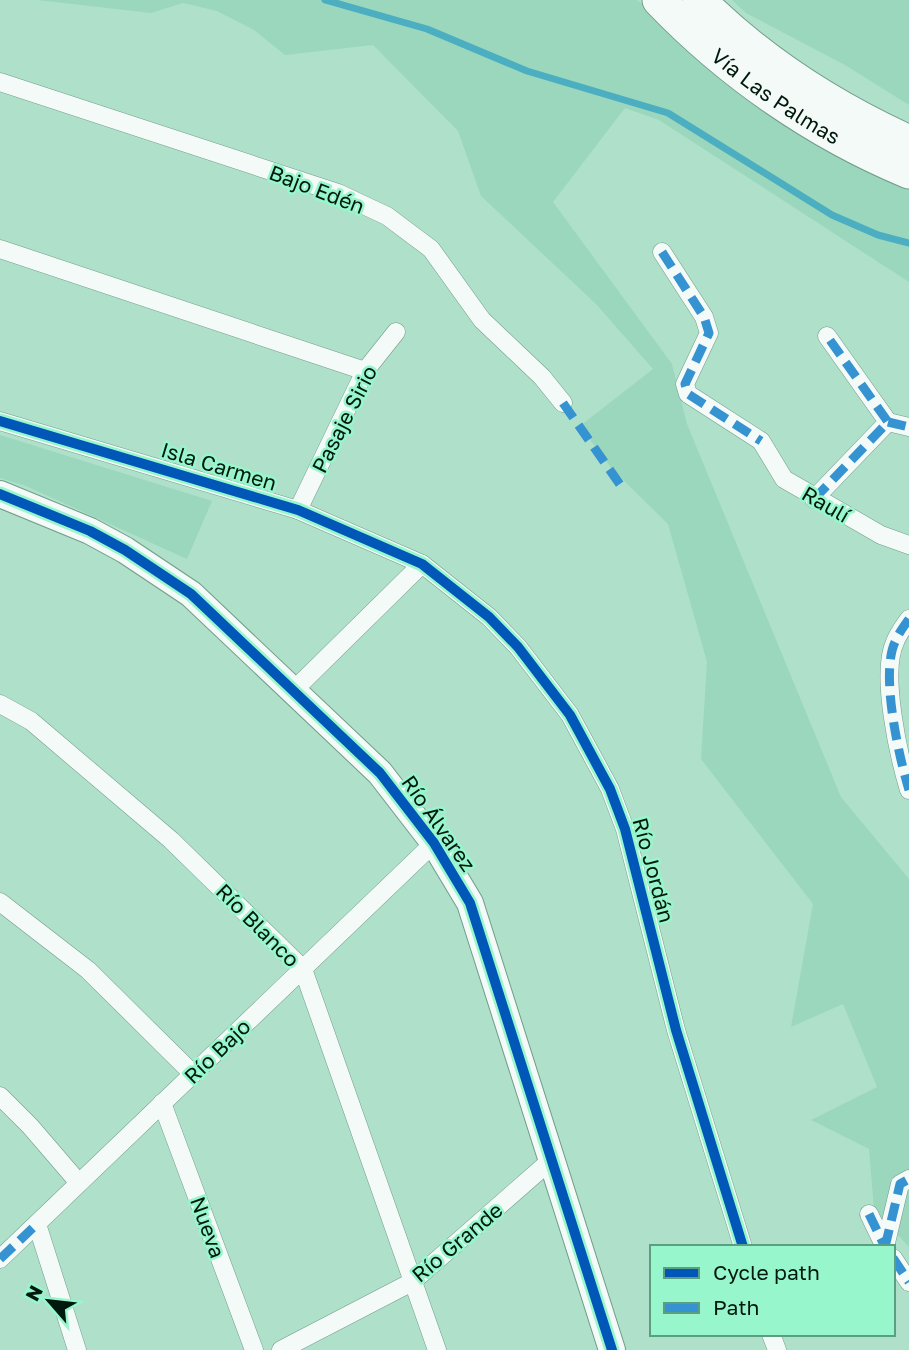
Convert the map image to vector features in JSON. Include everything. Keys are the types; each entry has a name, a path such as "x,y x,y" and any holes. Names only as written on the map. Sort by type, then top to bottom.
{"highway":[{"name":"Vía Las Palmas","path":"659,0 745,78 782,104 860,149 909,172"},
{"name":"Vía Las Palmas","path":"699,0 780,68 841,107 909,142"}],"street":[{"name":"Bajo Edén","path":"0,82 338,193 387,216 443,262 482,320 542,377 563,403"},
{"path":"0,249 365,371"},
{"name":"Raulí","path":"662,252 704,317 709,333 685,384 688,394 761,441 784,479 814,499 881,535 909,545"},
{"name":"Pasaje Sirio","path":"298,510 365,371 396,332"},
{"path":"827,336 888,422 909,427"},
{"name":"Isla Carmen","path":"0,421 298,510 422,564"},
{"path":"814,499 888,422"},
{"name":"Río Álvarez","path":"0,494 90,531 159,571 191,594 371,763 434,843 470,903 612,1350"},
{"path":"292,691 422,564"},
{"name":"Río Jordán","path":"422,564 489,617 518,647 570,715 610,789 625,829 676,1030 742,1245"},
{"path":"909,619 893,644 890,675 897,750 909,790"},
{"name":"Río Blanco","path":"0,704 31,721 171,840 303,969 438,1350"},
{"name":"Río Bajo","path":"0,1259 434,843"},
{"path":"0,902 88,971 193,1074"},
{"path":"0,1096 79,1183"},
{"name":"Nueva","path":"162,1103 254,1350"},
{"name":"Río Grande","path":"281,1350 412,1282 550,1161"},
{"path":"885,1245 900,1184 909,1179"},
{"path":"869,1214 884,1245"},
{"path":"37,1224 78,1350"},
{"path":"895,1261 909,1282"}],"green space":[{"path":"37,0 637,0 909,183 909,282 659,120 625,108 553,202 672,364 687,424 841,797 909,879 909,1247 874,1209 869,1149 811,1120 877,1087 843,1004 791,1027 813,904 701,759 707,662 668,524 612,469 580,426 653,369 596,304 481,196 458,131 373,45 285,55 254,30 217,11 183,3 151,13"},
{"path":"732,0 909,0 909,105 845,65 746,13"},
{"path":"0,435 212,501 187,559 26,486 0,478"}],"waterway":[{"path":"325,0 427,29 527,71 668,113 832,215 878,235 909,243"}],"marked path":[{"path":"662,252 704,317 709,333 685,384 688,394 761,441"},
{"path":"814,499 888,422 827,336"},
{"path":"563,403 621,486"},
{"path":"888,422 909,427"},
{"path":"909,619 895,642 889,674 896,737 909,790"},
{"path":"885,1245 900,1184 909,1179"},
{"path":"869,1214 884,1245"},
{"path":"0,1259 37,1224"},
{"path":"895,1261 909,1282"}],"cycle path":[{"path":"0,421 298,510 422,564 489,617 518,647 570,715 610,789 625,829 676,1030 742,1245"},
{"path":"0,494 90,531 125,550 191,594 380,773 434,843 470,903 612,1350"}]}
